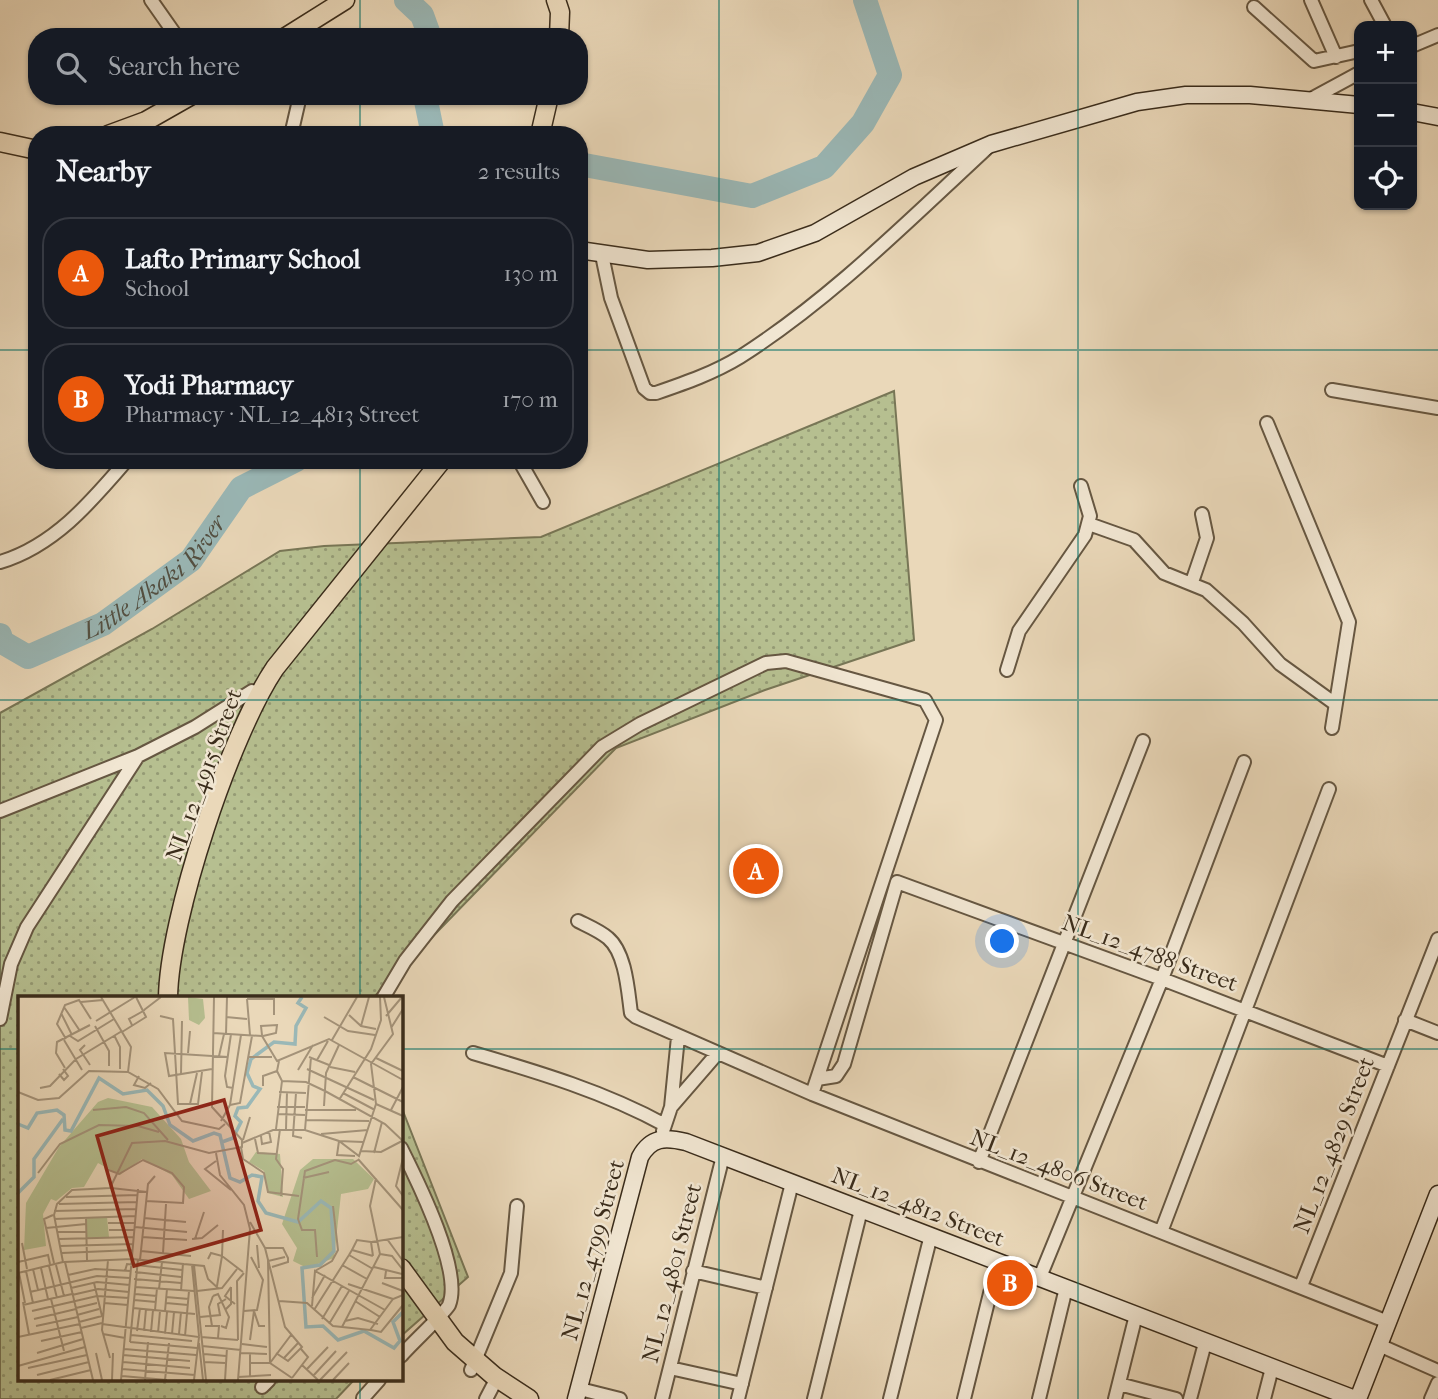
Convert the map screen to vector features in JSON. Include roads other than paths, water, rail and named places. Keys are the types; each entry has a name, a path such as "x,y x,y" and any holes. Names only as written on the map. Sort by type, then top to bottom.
{"main road":[{"path":"556,0 560,12 559,28"},
{"path":"566,0 569,10 568,28"},
{"path":"303,28 354,1"},
{"path":"315,28 354,1"},
{"path":"132,126 174,105"},
{"path":"150,126 188,105"},
{"path":"546,126 548,105"},
{"path":"547,126 554,105"},
{"path":"0,132 28,138"},
{"path":"0,142 28,148"},
{"name":"NL_12_4915 Street","path":"160,996 163,964 183,881 214,782 252,691 269,663 425,469"},
{"name":"NL_12_4915 Street","path":"167,996 170,964 191,880 228,769 260,693 275,668 435,469"},
{"path":"402,1270 432,1322"},
{"path":"402,1284 492,1388 509,1399"},
{"path":"492,1388 529,1399"}],"street":[{"path":"150,0 170,28"},
{"path":"1311,0 1336,57"},
{"path":"1371,0 1382,21"},
{"path":"1254,7 1307,57 1322,61 1354,52"},
{"path":"1417,44 1438,36"},
{"path":"1311,99 1354,75"},
{"path":"588,252 648,260 758,253 815,233 915,177 991,144 1149,100 1211,95 1311,99 1354,104"},
{"path":"295,126 299,105"},
{"path":"1417,113 1438,117"},
{"path":"602,255 611,298 644,388 650,393 656,393 708,374 765,339 867,262 991,144"},
{"path":"1332,390 1438,408"},
{"path":"1267,423 1349,622 1334,702 1332,728"},
{"path":"0,562 20,556 56,533 118,469"},
{"path":"524,469 543,502"},
{"path":"1007,670 1019,631 1089,524 1090,516 1081,486"},
{"path":"1192,582 1207,538 1202,514"},
{"path":"1089,524 1134,540 1164,573 1192,582 1223,604 1280,664 1334,702"},
{"path":"384,996 405,961 452,901 602,747 640,724 766,663 786,661 925,700 936,720 812,1094"},
{"path":"0,811 138,756 195,727 252,691"},
{"path":"979,1162 1143,741"},
{"path":"0,1019 11,964 27,927 138,756"},
{"path":"1040,1277 1070,1197 1162,979 1244,762"},
{"path":"1161,1232 1329,789"},
{"name":"NL_12_4788 Street","path":"817,1079 836,1076 844,1064 897,882 1162,979 1388,1066"},
{"name":"NL_12_4806 Street","path":"578,921 608,938 614,945 629,986 631,1013 678,1037 979,1162 1388,1322"},
{"name":"NL_12_4829 Street","path":"1301,1286 1438,939"},
{"path":"1405,1020 1438,1033"},
{"path":"671,1107 678,1037"},
{"path":"472,1053 568,1082 641,1112 663,1132"},
{"name":"NL_12_4799 Street","path":"578,1394 640,1157 647,1144 663,1132 671,1107 716,1055"},
{"name":"NL_12_4812 Street","path":"663,1132 1205,1343 1357,1399"},
{"path":"402,1150 429,1204 452,1287 449,1305 402,1355"},
{"name":"NL_12_4801 Street","path":"662,1399 723,1156"},
{"path":"738,1399 792,1183"},
{"path":"1357,1399 1438,1194"},
{"path":"473,1366 513,1264 517,1206"},
{"path":"814,1399 861,1210"},
{"path":"890,1399 931,1235"},
{"path":"964,1399 998,1261"},
{"path":"693,1271 766,1289"},
{"path":"1039,1399 1066,1288"},
{"path":"1115,1399 1136,1315"},
{"path":"1191,1399 1205,1343"},
{"path":"1379,1345 1438,1371"},
{"path":"670,1367 742,1384"},
{"path":"1264,1399 1272,1368"},
{"path":"363,1398 377,1382"},
{"path":"1431,1399 1438,1383"},
{"path":"1119,1384 1175,1399"},
{"path":"578,1394 620,1399"}],"waterway":[{"path":"406,0 422,15 427,28"},
{"name":"Little Akaki River","path":"588,166 752,196 824,167 863,123 890,75 865,0"},
{"path":"427,105 431,126"},
{"name":"Little Akaki River","path":"0,635 2,642 28,657 103,624 191,560 241,488 278,469"}],"place":[{"name":"Lafto Primary School","path":"756,871"},
{"name":"Yodi Pharmacy","path":"1010,1283"}]}
